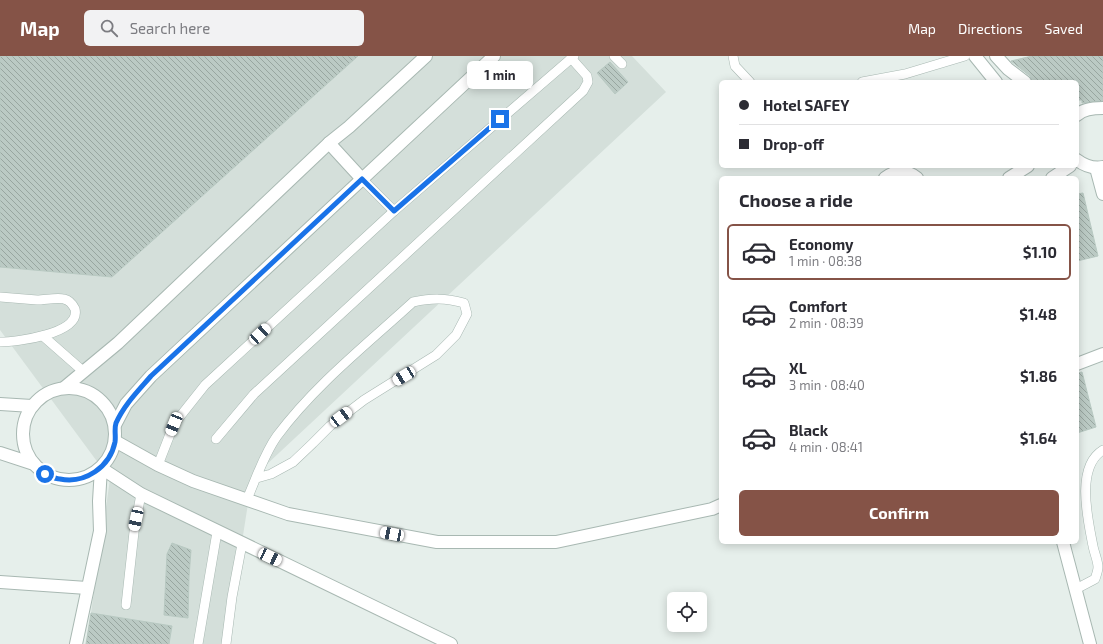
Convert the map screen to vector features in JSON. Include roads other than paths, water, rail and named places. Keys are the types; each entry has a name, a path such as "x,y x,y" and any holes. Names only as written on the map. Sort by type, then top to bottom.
{"street":[{"path":"65,387 124,338 329,143 349,127 426,56"},
{"path":"115,425 126,404 151,376 494,56"},
{"path":"975,56 994,80"},
{"path":"996,56 1008,69 1023,80"},
{"path":"1079,113 1094,108 1103,108"},
{"path":"329,143 362,179"},
{"path":"1079,163 1100,168 1103,194"},
{"path":"1012,176 1025,168"},
{"path":"1055,176 1066,168"},
{"path":"888,176 904,172 911,173 915,176"},
{"path":"1079,363 1103,354"},
{"path":"65,387 79,388 92,393 102,401 110,412 115,425 115,441 110,456 101,468 88,476 74,480 59,479 45,474 34,464 25,451 22,435 25,420 32,406 41,396 53,390 65,387"},
{"path":"0,401 32,406"},
{"path":"115,441 158,465 193,481 288,514 437,542 556,542 712,509 719,506"},
{"path":"0,453 34,464"},
{"path":"101,468 141,494 451,644"},
{"path":"76,644 100,531 99,501 101,468"},
{"path":"1064,544 1090,644"},
{"path":"0,582 87,588"}],"lane":[{"path":"614,56 622,64"},
{"path":"733,56 735,66 748,80"},
{"path":"873,80 905,74 965,56"},
{"path":"158,465 174,424 205,385 394,211 572,57 587,76 588,82 583,90 254,394 216,439"},
{"path":"362,179 394,211"},
{"path":"0,297 37,300 64,299 70,302 74,308 75,315 67,326 43,336 26,340 0,342"},
{"path":"247,499 276,437 328,378 413,302 429,299 449,299 464,303 467,314 456,335 436,355 364,400 330,426 293,462 271,474 257,478"},
{"path":"43,336 84,372"},
{"path":"1076,589 1095,579 1098,567 1086,506 1086,483 1090,464 1098,453 1103,450"},
{"path":"126,605 134,532 141,494"},
{"path":"198,644 217,532"},
{"path":"226,644 232,597 242,544"}]}
